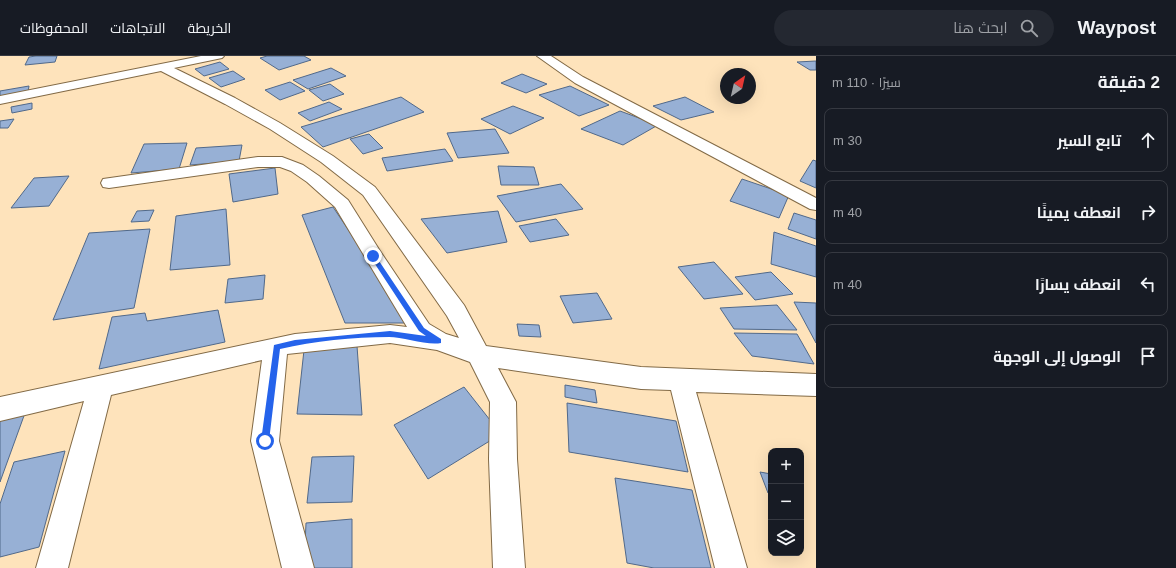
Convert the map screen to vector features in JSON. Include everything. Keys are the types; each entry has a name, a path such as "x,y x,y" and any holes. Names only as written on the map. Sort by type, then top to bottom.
{"street":[{"path":"0,100 218,56"},
{"path":"543,56 579,80 816,205"},
{"path":"162,67 230,101 275,126 327,159 370,191 456,311 504,402 503,459 508,568"},
{"path":"109,183 258,162 282,162 297,168 313,179 342,204 373,256 421,330 438,341"},
{"path":"0,409 295,342 390,334 438,341 479,355 641,378 682,381 816,385"},
{"path":"276,347 265,441 298,568"},
{"path":"682,381 730,568"},
{"path":"52,568 101,386"}],"building":[{"path":"57,56 55,62 25,65 29,57"},
{"path":"267,56 304,56 311,60 279,70 260,58"},
{"path":"816,61 816,70 810,70 797,62"},
{"path":"220,62 229,69 204,76 195,69"},
{"path":"331,68 346,76 308,89 293,80"},
{"path":"233,71 245,79 221,87 209,78"},
{"path":"522,74 547,84 526,93 501,83"},
{"path":"290,82 305,91 280,100 265,90"},
{"path":"330,84 344,94 323,101 309,90"},
{"path":"29,86 28,92 0,97 0,91"},
{"path":"570,86 609,105 579,116 539,95"},
{"path":"401,97 424,112 323,147 301,127"},
{"path":"685,97 714,112 681,120 653,106"},
{"path":"329,102 342,109 310,121 298,113"},
{"path":"32,103 32,109 12,113 11,107"},
{"path":"513,106 544,118 510,134 481,119"},
{"path":"620,111 658,125 623,145 581,129"},
{"path":"14,119 8,128 0,128 0,121"},
{"path":"495,129 509,153 458,158 447,133"},
{"path":"369,134 383,148 363,154 350,139"},
{"path":"187,143 179,169 131,173 144,144"},
{"path":"242,145 239,161 190,165 196,148"},
{"path":"445,149 453,161 387,171 382,158"},
{"path":"813,160 816,161 816,188 800,181"},
{"path":"498,166 534,167 539,185 501,185"},
{"path":"275,168 278,194 233,202 229,174"},
{"path":"69,176 49,206 11,208 34,178"},
{"path":"742,179 789,195 779,218 730,201"},
{"path":"561,184 583,209 516,222 497,196"},
{"path":"333,207 411,323 345,323 302,215"},
{"path":"226,209 230,265 170,270 176,216"},
{"path":"154,210 149,221 131,222 137,211"},
{"path":"498,211 507,242 447,253 421,219"},
{"path":"794,213 816,220 816,239 788,229"},
{"path":"556,219 569,235 530,242 519,226"},
{"path":"150,229 134,308 53,320 89,233"},
{"path":"774,232 816,246 816,277 771,264"},
{"path":"714,262 743,294 704,299 678,267"},
{"path":"771,272 793,294 755,300 735,277"},
{"path":"265,275 263,299 225,303 228,279"},
{"path":"597,293 612,319 573,323 560,296"},
{"path":"794,302 816,303 816,343"},
{"path":"777,305 797,330 734,329 720,308"},
{"path":"218,310 225,342 99,369 112,317 145,313 147,321"},
{"path":"517,324 539,325 541,337 519,336"},
{"path":"734,333 797,334 814,364 752,356"},
{"path":"357,346 362,415 297,414 304,350"},
{"path":"565,385 595,390 597,403 565,397"},
{"path":"464,387 501,434 428,479 394,425"},
{"path":"567,403 676,421 688,472 569,452"},
{"path":"25,413 0,482 0,418"},
{"path":"65,451 39,547 0,557 0,504 14,462"},
{"path":"354,456 352,502 307,503 312,457"},
{"path":"760,472 768,473 768,493"},
{"path":"615,478 692,490 711,568 654,568 627,563"},
{"path":"352,519 352,568 304,568 306,523"}],"route":[{"path":"265,441 276,347 295,342 390,334 438,341 421,330 373,256"}]}
